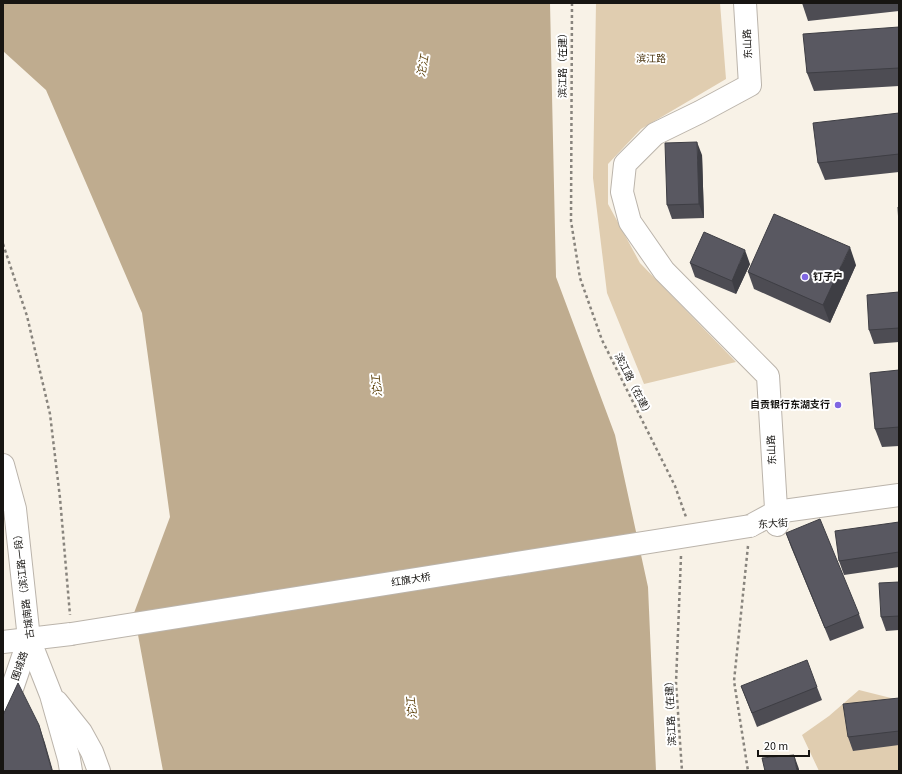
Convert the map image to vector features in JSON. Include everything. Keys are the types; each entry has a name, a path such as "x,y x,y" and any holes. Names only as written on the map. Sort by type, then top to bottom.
{"street":[{"name":"东山路","path":"746,3 750,85 655,134 625,164 622,192 630,222 664,271 768,376 776,519"},
{"name":"古城南路（滨江路一段）","path":"3,465 15,509 29,639 51,695 71,771"},
{"name":"东大街","path":"750,526 776,519 899,495"},
{"name":"东大街","path":"776,519 899,507"},
{"name":"红旗大桥","path":"3,642 71,634 750,526"},
{"name":"围城路","path":"3,715 29,639"},
{"path":"51,695 81,732 92,752 99,771"}],"path":[{"name":"滨江路（在建）","path":"572,3 571,221 580,278 602,340 675,486 686,516 685,523"},
{"path":"3,244 27,316 50,414 60,498 71,634"},
{"path":"748,771 734,681 750,526"},
{"name":"滨江路（在建）","path":"681,554 676,683 682,771"}],"green space":[{"name":"滨江路","path":"596,3 720,3 726,79 641,129 608,164 608,204 640,263 736,362 644,384 607,293 593,178"},
{"path":"859,690 899,700 899,771 819,771 802,735 829,716"}],"water":[{"name":"沱江","path":"3,3 550,3 556,277 615,435 648,587 656,771 163,771 134,613 170,517 142,313 46,90 3,51"}],"building":[{"path":"899,27 899,68 807,73 803,34"},
{"path":"899,113 899,154 818,163 813,123"},
{"path":"697,142 699,204 667,205 665,143"},
{"name":"钉子户","path":"774,214 850,247 823,305 748,272"},
{"path":"704,232 745,250 732,281 690,263"},
{"path":"899,292 899,328 869,330 867,295"},
{"path":"899,370 899,427 875,429 870,373"},
{"path":"820,519 859,614 825,628 786,533"},
{"path":"899,522 899,552 839,561 835,531"},
{"path":"899,582 899,616 881,617 879,583"},
{"path":"807,660 817,687 752,713 741,686"},
{"path":"18,683 39,725 52,771 3,771 3,715"},
{"path":"899,698 899,731 848,737 843,704"},
{"path":"794,755 797,771 765,771 762,758"}],"place":[{"name":"钉子户","path":"805,277"},
{"name":"自贡银行东湖支行","path":"838,405"}]}
